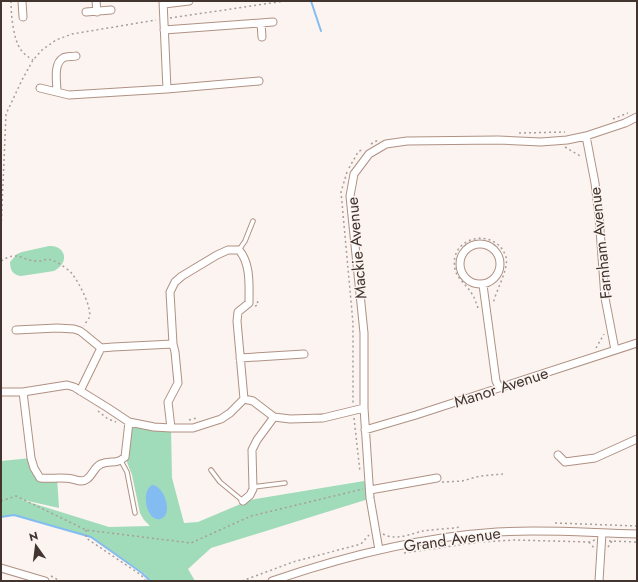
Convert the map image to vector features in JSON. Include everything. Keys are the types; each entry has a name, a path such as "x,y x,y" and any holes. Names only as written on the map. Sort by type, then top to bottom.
{"street":[{"path":"22,1 23,16"},
{"path":"96,1 97,12"},
{"path":"167,89 163,3 189,1"},
{"path":"86,12 111,10"},
{"path":"164,30 273,22"},
{"path":"261,23 262,37"},
{"path":"56,92 58,63 64,58 76,56"},
{"path":"40,88 69,95 167,89 259,81"},
{"name":"Mackie Avenue","path":"379,550 370,490 365,430 364,333 350,196 354,174 369,154 386,144 407,141 498,140 541,142 567,140 586,136 625,123 637,117"},
{"name":"Farnham Avenue","path":"586,136 594,176 599,216 605,298 615,350"},
{"path":"476,244 489,246 498,255 500,261 498,274 494,279 483,285 469,282 461,271 461,257 464,251 476,244"},
{"path":"170,428 168,402 178,383 176,352 173,344 170,292 175,282 182,276 228,250 239,250 243,255 246,263 249,285 249,303 238,312 238,334 244,399"},
{"path":"483,285 496,380 499,387"},
{"path":"16,330 57,328 80,331 101,348 173,344"},
{"name":"Manor Avenue","path":"365,430 416,415 637,343"},
{"path":"80,391 101,348"},
{"path":"240,358 304,354"},
{"path":"1,392 23,392 67,385 74,387 129,422 154,427 170,428 193,428 221,419 230,413 244,399"},
{"path":"23,392 31,458 34,468 40,478 66,478 83,481 87,479 98,466 106,462 121,461 124,457 129,422"},
{"path":"244,399 253,401 274,417 290,419 323,418 364,408"},
{"path":"243,501 250,495 253,487 252,450 257,440 274,417"},
{"path":"558,455 565,462 595,458 637,439"},
{"path":"370,490 437,478"},
{"name":"Grand Avenue","path":"272,581 317,566 379,550 424,541 497,532 534,531 601,537 637,534"},
{"path":"599,581 601,537"},
{"path":"1,568 45,581"}],"lane":[{"path":"239,250 253,220"},
{"path":"121,461 127,472 135,513"},
{"path":"211,470 220,482 243,501"},
{"path":"253,487 285,483"}],"path":[{"path":"11,1 11,12 20,50 33,60"},
{"path":"1,231 6,114 33,60 42,50 56,40 72,34 285,1"},
{"path":"611,120 630,112"},
{"path":"512,133 567,132"},
{"path":"370,144 376,140 382,139"},
{"path":"561,145 585,158"},
{"path":"361,478 351,410 354,405 353,323 341,192 346,172 358,152 364,148"},
{"path":"1,261 6,258 19,255 37,262 47,259 53,260 73,274 89,308 90,317 80,331"},
{"path":"254,306 258,305 257,298"},
{"path":"595,356 595,351 605,333"},
{"path":"98,411 108,419 119,423"},
{"path":"188,421 202,417"},
{"path":"1,501 16,496 86,530 191,543 251,516 363,489 362,483"},
{"path":"369,529 369,535"},
{"path":"86,530 86,538 141,575 146,581"},
{"path":"401,553 443,547 515,540 588,542 601,537 637,542"}],"green space":[{"path":"49,246 59,248 64,255 64,259 59,268 54,271 21,276 12,272 10,262 17,254"},
{"path":"129,422 171,428 172,478 184,523 198,522 250,500 364,481 375,497 211,548 188,569 195,581 149,581 145,574 91,537 15,515 1,517 1,461 31,458 40,478 57,478 59,508 19,499 109,527 150,526 140,513 132,475 125,457"}],"water":[{"path":"152,485 161,490 166,501 166,513 164,517 160,519 155,519 152,516 147,506 146,494"}],"waterway":[{"path":"311,1 321,31"},
{"path":"1,517 14,515 91,537 142,573 150,581"}]}
